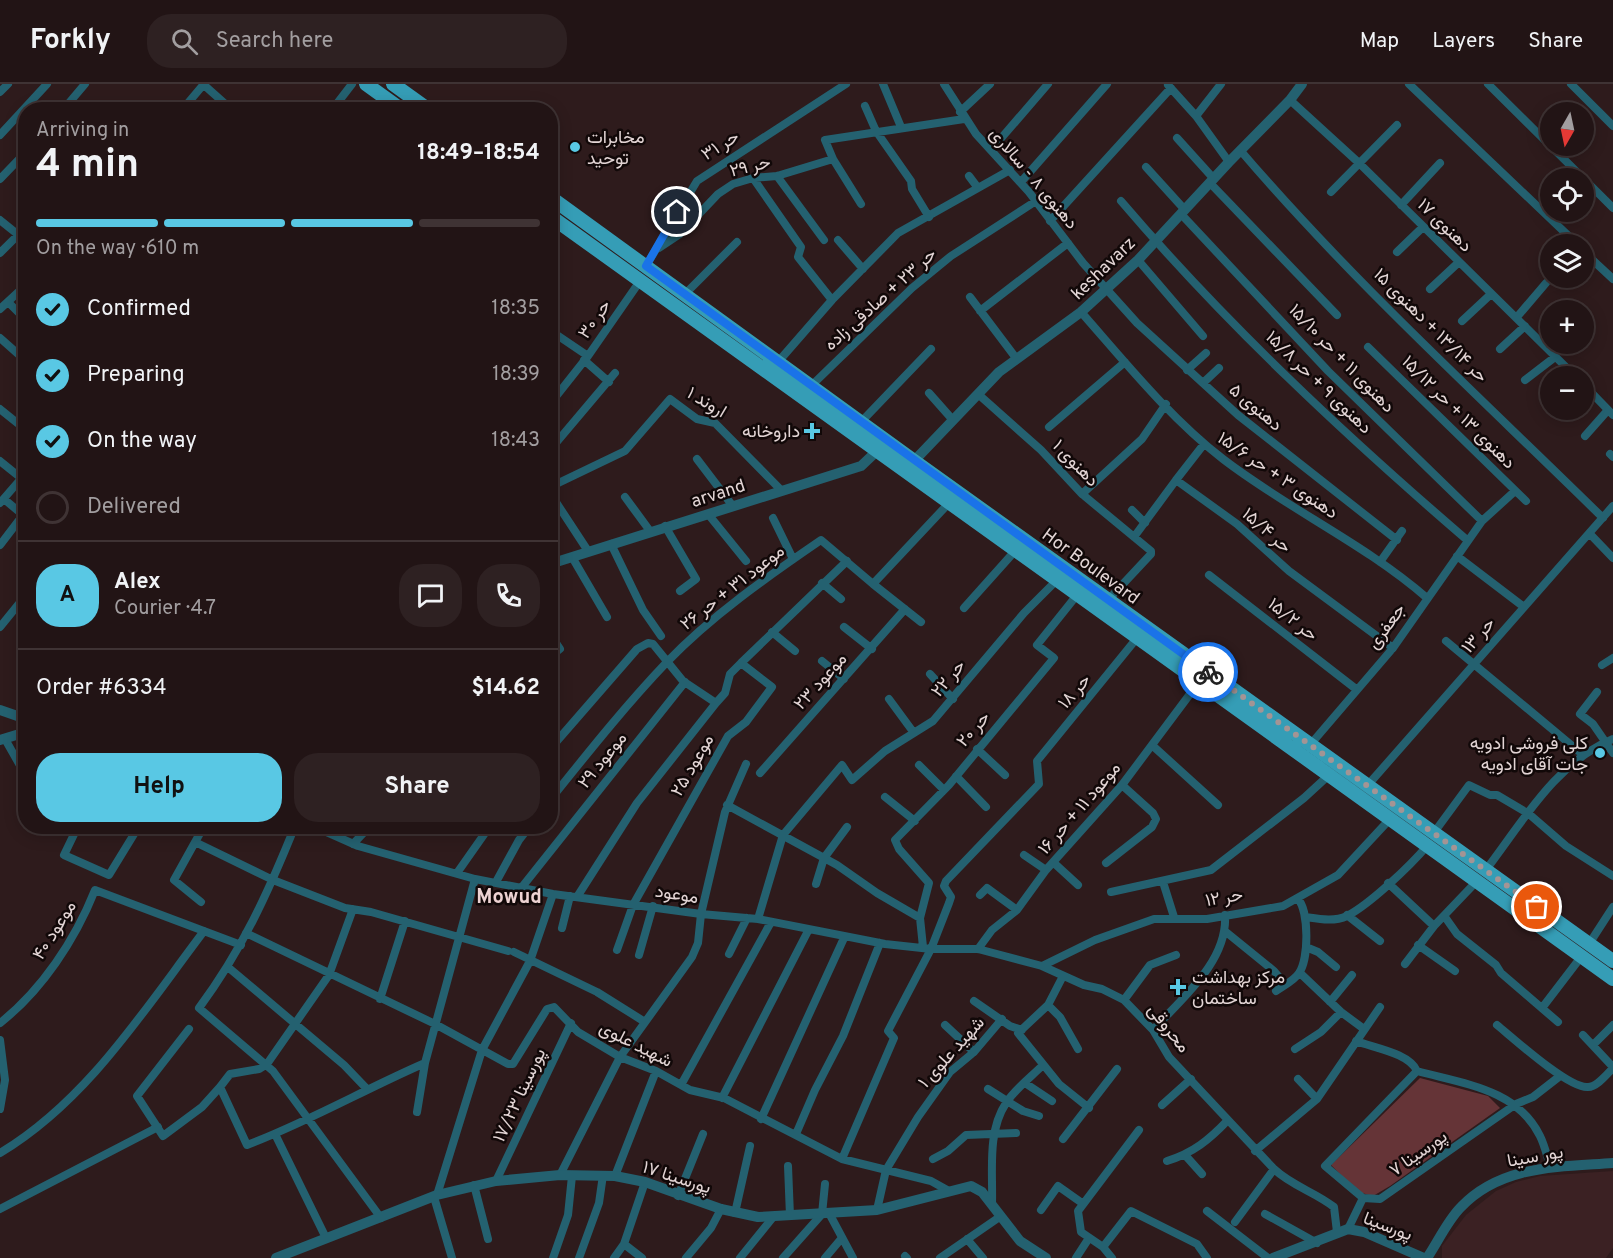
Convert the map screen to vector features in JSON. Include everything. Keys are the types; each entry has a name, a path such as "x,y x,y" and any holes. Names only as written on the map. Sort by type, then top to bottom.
{"main road":[{"path":"366,84 391,102"},
{"path":"393,84 418,102"},
{"name":"Hor Boulevard","path":"558,203 861,422 882,446 914,461 1367,786 1430,840 1481,876 1613,961"},
{"name":"Hor Boulevard","path":"558,221 640,281 882,446 949,503 1390,819 1430,840"},
{"name":"Hor Boulevard","path":"1481,876 1581,957 1613,979"}],"street":[{"path":"0,92 8,84"},
{"path":"30,102 47,84"},
{"path":"70,102 85,84"},
{"path":"189,102 204,84 223,102"},
{"path":"338,102 352,84"},
{"name":"حر ۳۱","path":"646,266 667,228 702,176 846,84"},
{"path":"883,84 902,127"},
{"name":"دهنوی ۸ - سالاری","path":"944,84 962,116 1036,201 1105,289"},
{"path":"861,204 833,159 825,140 962,116 990,84"},
{"path":"991,150 1048,84"},
{"path":"1021,183 1107,84"},
{"path":"1196,116 1221,84"},
{"name":"keshavarz","path":"914,461 952,419 1016,358 1081,312 1138,260 1240,150 1290,100 1302,84"},
{"path":"1409,84 1566,234"},
{"path":"1488,84 1573,168"},
{"path":"1571,84 1613,126"},
{"path":"1050,221 1169,86 1196,116 1229,162"},
{"name":"دهنوی ۱۷","path":"1290,100 1359,163 1564,366"},
{"path":"865,106 876,130 911,181 912,189 929,217"},
{"path":"0,135 18,115"},
{"path":"1332,192 1397,125"},
{"path":"1177,138 1212,181 1337,315"},
{"name":"حر ۱۳/۱۴ + دهنوی ۱۵","path":"1240,150 1275,191 1449,368 1603,518"},
{"name":"حر ۲۹","path":"658,248 680,234 718,194 733,184 753,178 777,176 833,159"},
{"path":"0,179 18,160"},
{"path":"1401,205 1440,163"},
{"name":"دهنوی ۱۱ + حر ۱۵/۱۰","path":"1146,167 1183,212 1328,371 1482,521"},
{"path":"778,362 832,300 898,233 1010,170"},
{"path":"777,176 824,240"},
{"path":"969,176 978,188"},
{"path":"753,178 801,247 798,257 832,300"},
{"path":"1594,189 1613,208"},
{"name":"حر ۲۳ + صادقی زاده","path":"811,386 912,288 951,256 1036,201"},
{"name":"دهنوی ۹ + حر ۱۵/۸","path":"1121,201 1155,240 1304,393 1467,540"},
{"path":"0,220 18,235"},
{"path":"1397,252 1423,227"},
{"path":"838,240 863,269"},
{"path":"0,253 18,241"},
{"path":"685,294 737,242"},
{"path":"980,311 1068,243"},
{"path":"1138,260 1203,336"},
{"path":"1594,261 1613,279"},
{"path":"1430,289 1460,262"},
{"name":"حر ۳۰","path":"558,393 586,358 640,281"},
{"path":"1517,317 1542,288"},
{"name":"دهنوی ۵","path":"1105,289 1186,370 1238,415 1397,540"},
{"path":"0,309 18,293"},
{"path":"1462,321 1491,294"},
{"path":"970,297 1016,358"},
{"path":"8,302 18,312"},
{"name":"دهنوی ۳ + حر ۱۵/۶","path":"1081,312 1125,362 1204,444 1292,506 1380,562 1427,598"},
{"path":"1500,349 1525,326"},
{"path":"558,336 586,358 609,382"},
{"path":"0,338 18,354"},
{"name":"دهنوی ۱۳ + حر ۱۵/۱۲","path":"1368,347 1526,501"},
{"path":"861,422 931,349"},
{"path":"1186,370 1206,353"},
{"path":"1525,380 1555,357"},
{"path":"1049,428 1125,362"},
{"path":"1203,383 1219,368"},
{"path":"558,441 615,373"},
{"path":"929,393 952,419"},
{"name":"دهنوی ۱","path":"978,394 1041,450 1082,494 1151,550 1151,554 1108,600"},
{"path":"1585,436 1610,412 1594,395"},
{"name":"اروند ۱","path":"558,483 625,451 639,438 670,399 698,419 715,423 782,490"},
{"path":"1082,494 1142,439 1166,404"},
{"path":"0,409 18,424"},
{"path":"1134,537 1204,444"},
{"name":"arvand","path":"558,561 861,466 882,446"},
{"path":"697,459 732,505"},
{"path":"0,461 18,472"},
{"name":"حر ۱۵/۴","path":"1176,480 1237,524 1288,571 1394,648"},
{"path":"18,482 2,501 18,512"},
{"name":"جعفری","path":"1310,745 1394,648 1482,521 1515,491"},
{"path":"624,497 650,531"},
{"path":"873,584 949,503"},
{"path":"558,506 588,551"},
{"name":"حر ۱۳","path":"1367,786 1613,506"},
{"path":"1132,510 1145,523"},
{"path":"708,514 746,561"},
{"path":"773,518 793,559"},
{"path":"0,545 18,522"},
{"path":"665,526 696,579 680,591"},
{"path":"1380,562 1402,531"},
{"path":"1590,534 1613,558"},
{"name":"موعود ۳۱ + حر ۲۶","path":"558,791 666,663 713,620 820,540 921,622"},
{"path":"611,544 643,610 661,636"},
{"path":"964,608 1015,551"},
{"path":"1457,556 1524,607"},
{"path":"572,557 607,617"},
{"path":"562,928 573,896 644,796 724,693 730,674 822,582 847,561"},
{"name":"حر ۱۵/۲","path":"1209,575 1356,690"},
{"name":"حر ۲۲","path":"783,835 842,765 852,780 885,751 933,721 1024,613 1056,581"},
{"path":"822,582 841,599"},
{"name":"حر ۲۰","path":"920,918 929,883 895,843 897,837 944,790 1054,658 1037,645 1077,595"},
{"path":"0,627 18,606"},
{"name":"موعود ۲۳","path":"760,773 905,609"},
{"path":"844,627 872,649"},
{"path":"772,632 795,651"},
{"name":"حر ۱۸","path":"927,948 951,897 944,886 946,881 1039,784 1036,764 1137,638"},
{"path":"1446,641 1582,754"},
{"path":"558,741 643,644 652,644 666,663 685,682 716,703"},
{"path":"1602,665 1613,657"},
{"path":"822,661 844,678"},
{"name":"موعود ۲۵","path":"633,904 728,736 746,722 771,690 772,687 741,663"},
{"path":"930,674 953,699"},
{"name":"موعود ۲۹","path":"522,887 685,682"},
{"name":"موعود ۱۱ + حر ۱۶","path":"978,949 992,930 1017,910 1046,870 1122,785 1199,682"},
{"path":"1597,692 1580,714 1610,740 1613,753"},
{"path":"889,699 914,733"},
{"path":"0,710 18,716"},
{"path":"18,735 2,740 18,764"},
{"path":"1405,963 1434,926 1445,917 1481,876 1563,771 1582,754 1610,740"},
{"path":"1153,746 1218,806"},
{"path":"976,749 1005,775"},
{"path":"560,1175 620,1057 692,957 698,943 701,914 727,805 746,764"},
{"path":"920,765 944,790"},
{"path":"1111,892 1210,870 1257,831 1304,798 1329,775"},
{"path":"956,776 986,807"},
{"path":"1106,863 1152,827 1156,819 1153,813 1122,785"},
{"path":"1305,917 1335,919 1347,915 1388,884 1430,840 1469,785 1490,795 1497,795 1529,814 1566,846 1613,876"},
{"path":"885,796 915,821"},
{"path":"727,805 824,858 920,918 927,948 888,1032 894,1038 842,1159"},
{"name":"حر ۱۲","path":"1042,966 1130,926 1174,917 1207,919 1282,906 1338,875 1390,819"},
{"path":"816,884 824,858 847,827"},
{"path":"74,834 64,855 109,875 135,834"},
{"path":"200,834 174,880 201,902"},
{"path":"292,834 273,880 241,945 228,968 199,1008 267,1065 381,1218"},
{"name":"موعود","path":"331,834 353,844 475,879 553,894 701,914 758,919 880,944 978,949 1042,966"},
{"path":"353,844 362,834"},
{"path":"457,873 484,834"},
{"path":"496,882 524,834"},
{"path":"758,919 783,835"},
{"path":"195,842 273,880 353,909 405,921 511,952 597,992 645,1022"},
{"path":"1024,855 1046,870"},
{"path":"1054,863 1078,885"},
{"path":"417,1112 425,1063 475,879"},
{"path":"1163,882 1174,917"},
{"path":"1388,884 1434,926"},
{"path":"980,895 987,888 1017,910"},
{"name":"موعود ۴۰","path":"0,1023 24,1004 64,951 82,920 94,890 204,931"},
{"path":"452,1258 436,1196 482,1050 530,961 553,894"},
{"path":"1276,991 1300,973 1306,947 1304,905 1298,898"},
{"path":"617,950 633,904"},
{"path":"639,955 653,906"},
{"path":"1588,944 1613,907"},
{"path":"189,1029 137,1096 164,1136 202,1107 230,1074 259,1069 267,1065 329,975 353,909"},
{"path":"1154,1030 1210,966 1226,932 1225,915"},
{"path":"1347,915 1380,941"},
{"path":"1445,917 1457,934 1496,965 1501,973 1557,1022"},
{"path":"729,954 747,918"},
{"path":"380,999 405,921"},
{"path":"681,1085 771,922"},
{"path":"0,1153 35,1128 98,1069 204,931 241,945"},
{"path":"722,1098 808,931"},
{"path":"1226,932 1274,971 1285,984"},
{"name":"شهید علوی","path":"246,933 329,975 435,1024 508,1064 513,1064 547,1009 554,1007 578,1032 620,1057 656,1071 690,1090 722,1098 842,1159 931,1181 949,1191"},
{"path":"761,1119 844,938"},
{"path":"796,1134 815,1090 843,1036 880,944"},
{"path":"1418,945 1455,971"},
{"path":"1306,947 1318,952 1336,966"},
{"path":"1124,1000 1150,965 1176,955"},
{"path":"1542,1008 1581,957"},
{"name":"محروقی","path":"1042,966 1124,1000 1154,1030 1169,1057 1255,1151 1285,1179 1323,1198 1334,1207 1337,1232"},
{"path":"228,968 295,1023 367,1089"},
{"path":"1300,973 1341,1012 1364,1029"},
{"path":"1330,1002 1352,975"},
{"path":"1020,1032 1048,1005 1063,976"},
{"path":"974,1001 1020,1032 1059,1084 1089,1108"},
{"path":"1048,1005 1060,1017 1078,1049"},
{"path":"1255,1151 1317,1099 1334,1078 1380,1007"},
{"path":"1295,1049 1321,1032 1341,1012"},
{"name":"شهید علوی ۱","path":"877,1210 886,1170 934,1093 950,1072 974,1052 1002,1019"},
{"name":"پورسینا ۱۷/۲۳","path":"496,1181 571,1023"},
{"path":"945,1025 974,1052"},
{"path":"1497,1025 1560,1076 1588,1088 1613,1067 1583,1035"},
{"path":"1593,1045 1613,1025"},
{"path":"0,1040 5,1080 0,1109"},
{"path":"1356,1041 1404,1058 1414,1064 1418,1071 1501,1094 1516,1104 1540,1136 1551,1167"},
{"path":"220,1087 247,1145 308,1120 367,1089 425,1063"},
{"path":"992,1204 993,1135 999,1115 1008,1100 1043,1065"},
{"path":"1063,1139 1089,1108 1116,1069"},
{"path":"615,1176 656,1071"},
{"path":"1348,1229 1362,1198 1325,1166 1418,1071"},
{"name":"پورسینا ۷","path":"1362,1198 1380,1199 1516,1104 1533,1097 1560,1076"},
{"path":"1162,1105 1191,1079"},
{"path":"1298,1079 1317,1099"},
{"path":"1025,1083 1052,1101"},
{"path":"988,1089 1023,1111 1039,1116"},
{"path":"1167,1161 1185,1155 1208,1141 1228,1120"},
{"path":"0,1209 158,1127"},
{"path":"1112,1258 1103,1247 1081,1232 1082,1225 1077,1213 1082,1203 1139,1130"},
{"path":"933,1159 948,1151 963,1136 1016,1133"},
{"path":"275,1134 326,1238"},
{"path":"678,1196 703,1134"},
{"path":"735,1213 750,1146"},
{"path":"1185,1155 1202,1174"},
{"name":"پور سینا","path":"1426,1258 1459,1208 1485,1186 1508,1175 1551,1167 1613,1163"},
{"path":"788,1166 790,1216"},
{"path":"1235,1222 1274,1169"},
{"name":"پورسینا ۱۷","path":"276,1258 436,1196 496,1181 560,1175 615,1176 645,1182 678,1196 735,1213 774,1216 877,1210 971,1186 982,1192 1020,1241 1046,1258"},
{"path":"579,1258 599,1203 603,1175"},
{"path":"553,1258 568,1215 572,1176"},
{"path":"614,1258 624,1244 645,1182"},
{"path":"825,1184 825,1213 853,1258"},
{"path":"474,1185 488,1239"},
{"path":"1041,1210 1058,1186 1082,1203"},
{"path":"686,1258 711,1228 720,1209"},
{"path":"1103,1247 1131,1211 1197,1244 1207,1258"},
{"path":"1208,1211 1268,1258"},
{"path":"783,1258 825,1213"},
{"path":"1265,1214 1317,1243"},
{"path":"740,1258 774,1216"},
{"path":"940,1258 1001,1216"},
{"name":"پورسینا","path":"1273,1258 1317,1243 1348,1229 1364,1232 1426,1258"},
{"path":"1076,1258 1089,1238"},
{"path":"825,1258 841,1239"},
{"path":"967,1239 982,1258"},
{"path":"624,1244 642,1258"}],"shaded area":[{"path":"1420,1078 1488,1096 1500,1108 1390,1186 1373,1196 1358,1192 1331,1165"},
{"path":"1613,1171 1613,1248 1606,1258 1442,1258 1442,1246 1466,1215 1496,1191 1516,1182 1540,1176"}],"way so far":[{"path":"1208,672 1537,907"}],"place":[{"name":"مخابرات توحید","path":"575,147"},
{"name":"داروخانه","path":"812,431"},
{"name":"کلی فروشی ادویه جات آقای ادویه","path":"1600,753"},
{"name":"مرکز بهداشت ساختمان","path":"1178,987"}],"district":[{"name":"Mowud","path":"509,896"}],"route":[{"path":"677,212 646,266 1208,672"}]}
